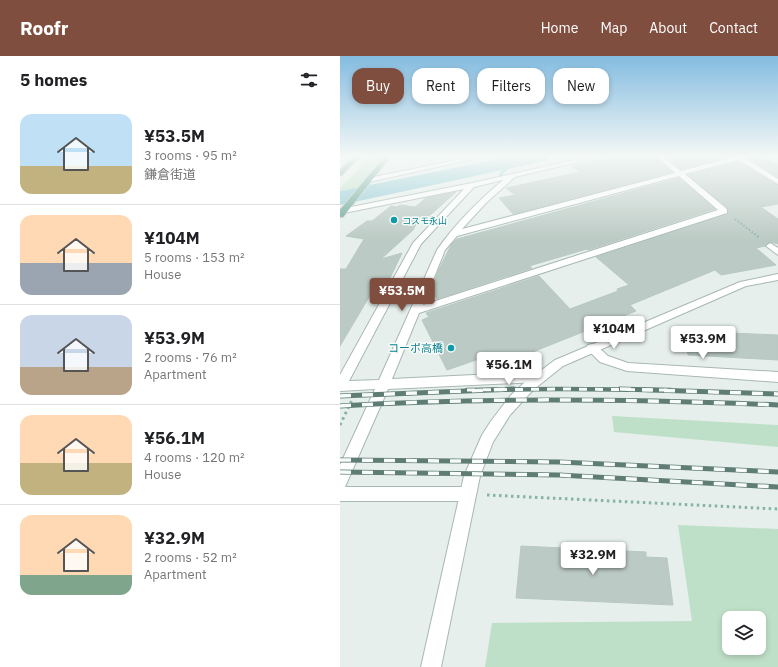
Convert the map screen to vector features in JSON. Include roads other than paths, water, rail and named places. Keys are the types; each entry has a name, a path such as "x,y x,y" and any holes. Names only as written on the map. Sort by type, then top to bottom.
{"main road":[{"path":"344,210 366,185"}],"street":[{"path":"344,210 472,185"},
{"path":"340,386 417,243 472,185"},
{"path":"340,482 384,384 441,250 485,198 502,185"},
{"path":"453,234 637,185"},
{"path":"415,311 724,211 693,185"},
{"path":"770,246 778,252"},
{"path":"431,667 467,494 481,448 493,427 519,394 538,377 560,363 592,348 744,284 778,277"},
{"path":"592,348 604,359 627,367 778,377"},
{"path":"340,386 538,377"},
{"path":"340,494 467,494"}],"waterway":[{"path":"340,198 404,185"}],"railway":[{"path":"497,390 514,389"},
{"path":"620,389 644,390"},
{"path":"467,390 497,390"},
{"path":"340,396 497,390"},
{"path":"497,390 644,390"},
{"path":"644,390 671,390"},
{"path":"644,390 778,394"},
{"path":"340,406 504,400 614,400 778,405"},
{"path":"340,460 559,462 778,472"},
{"path":"340,472 559,475 778,487"}],"place":[{"name":"コスモ永山","path":"394,220"},
{"name":"コーポ高橋","path":"451,348"}]}
